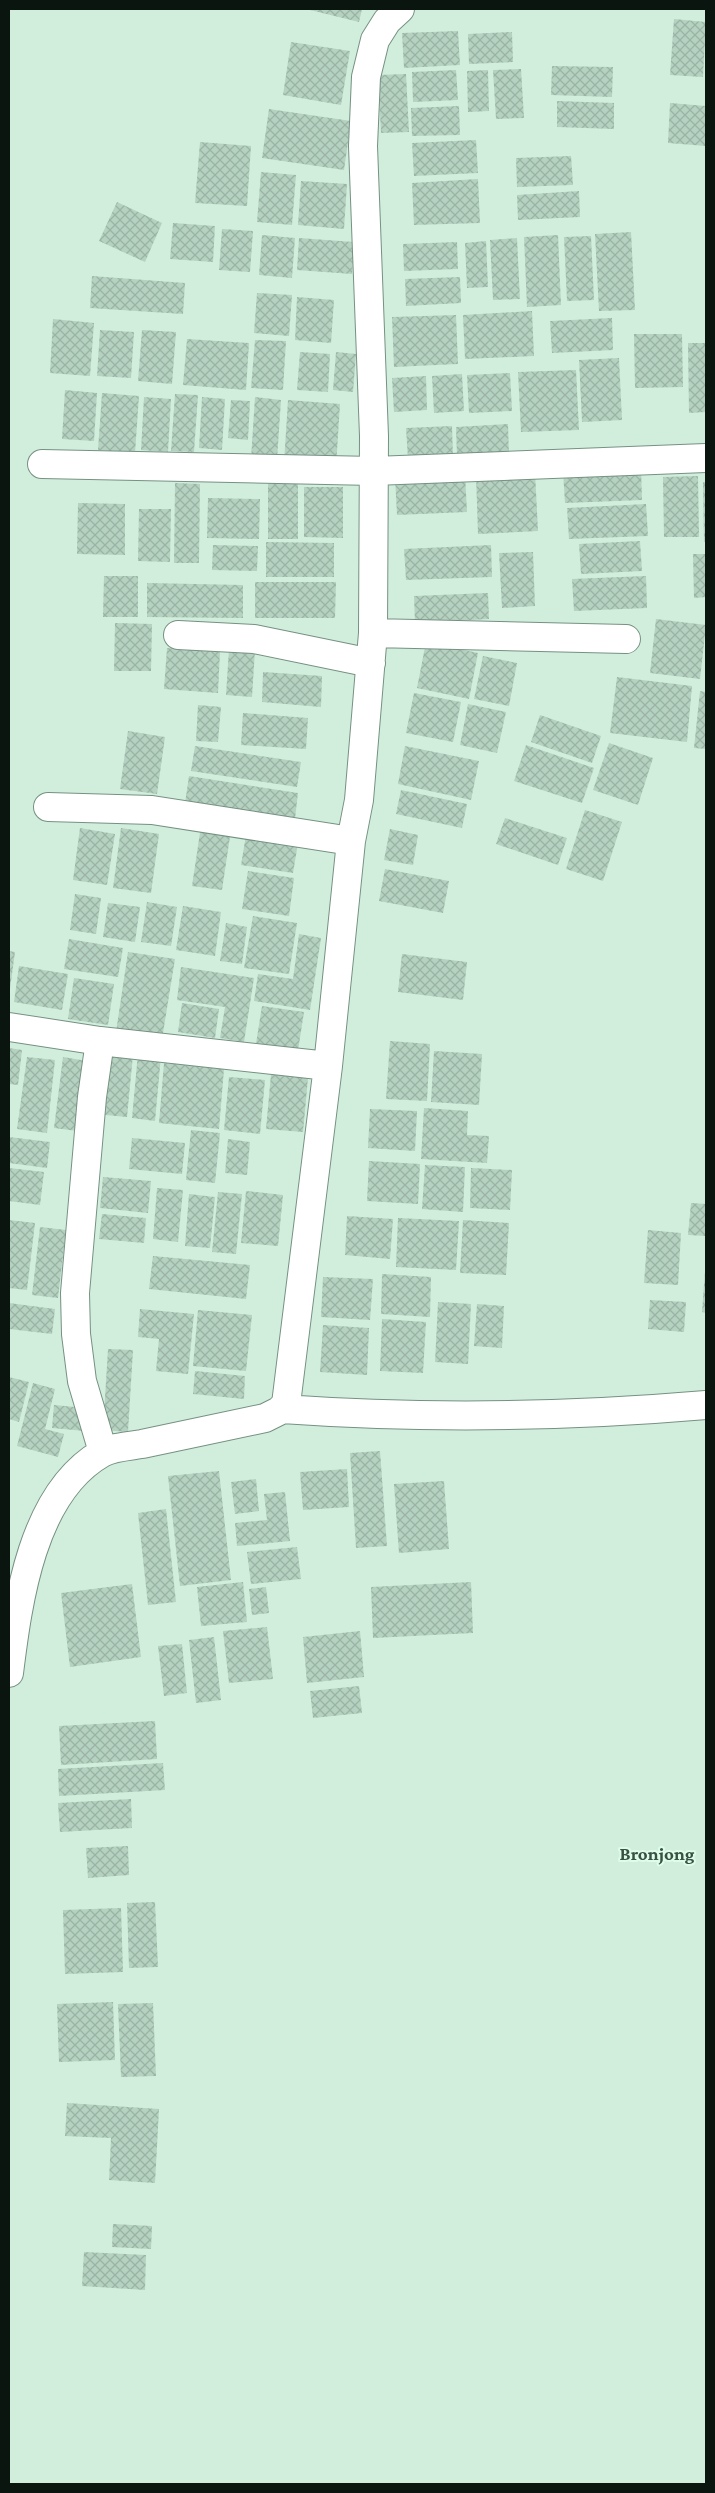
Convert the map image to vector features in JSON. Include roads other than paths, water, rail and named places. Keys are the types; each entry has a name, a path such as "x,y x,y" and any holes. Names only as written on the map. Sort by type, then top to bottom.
{"street":[{"path":"9,1673 22,1587 37,1538 52,1506 75,1472 103,1452 265,1418 282,1409 286,1404 288,1396 328,1066 351,841 359,800 373,634 374,471 363,146 366,77 375,40 387,21 400,9"},
{"path":"42,464 374,471 706,458"},
{"path":"373,634 626,639"},
{"path":"178,635 254,639 371,663"},
{"path":"48,807 152,810 351,841"},
{"path":"9,1027 100,1041 328,1066"},
{"path":"100,1041 92,1097 75,1293 76,1334 82,1381 103,1452"},
{"path":"282,1409 351,1414 514,1416 607,1414 706,1405"}],"district":[{"name":"Bronjong","path":"657,1853"}]}
